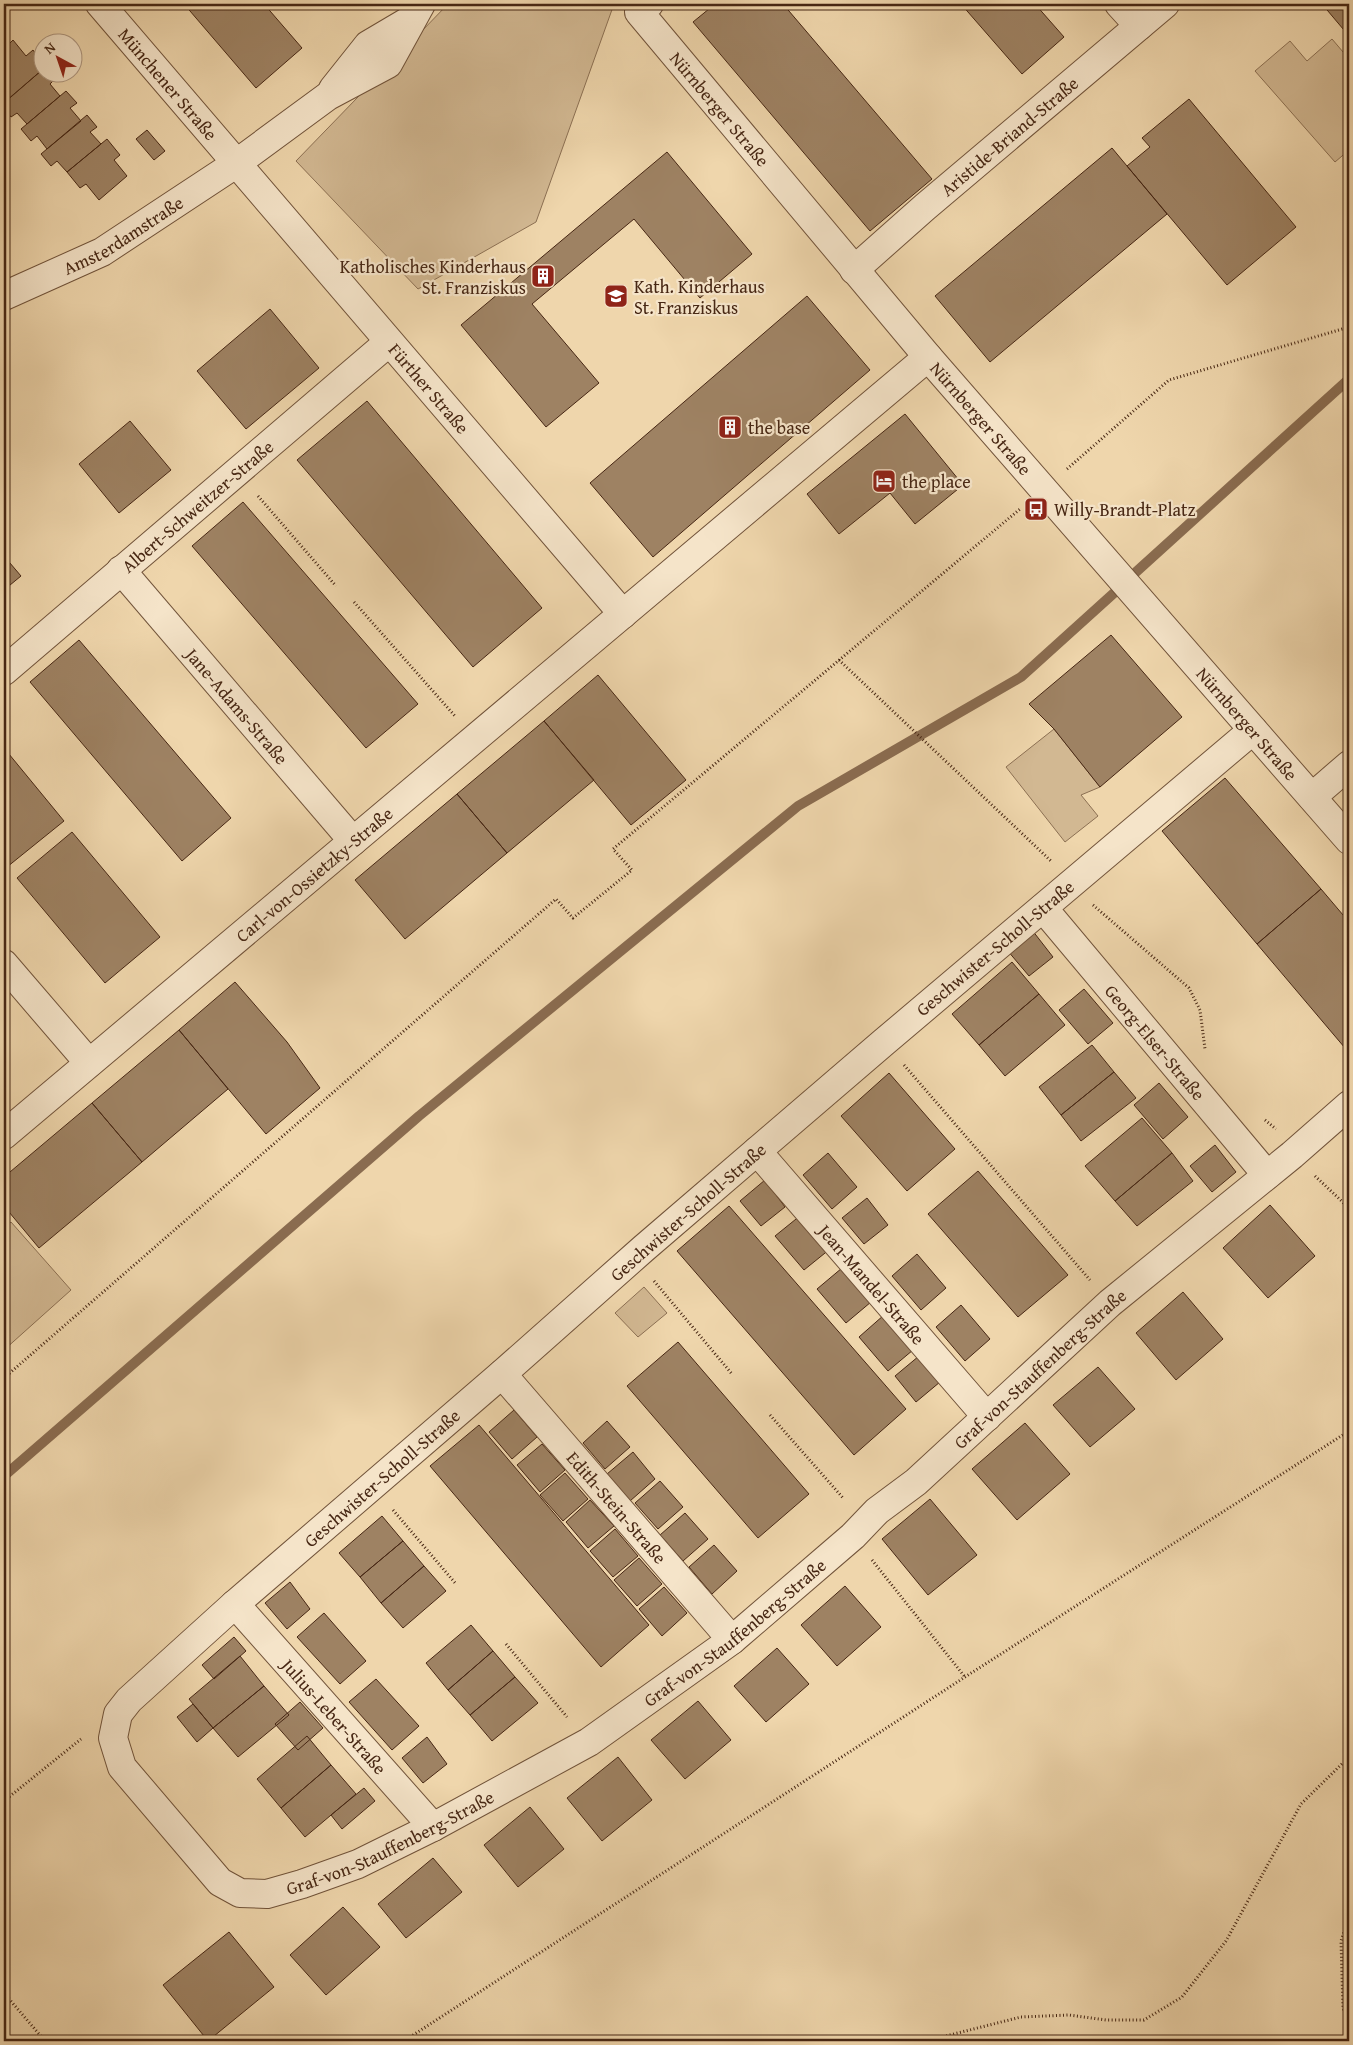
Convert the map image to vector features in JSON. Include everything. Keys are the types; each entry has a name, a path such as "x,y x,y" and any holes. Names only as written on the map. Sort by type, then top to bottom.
{"street":[{"name":"Münchener Straße","path":"100,4 237,163"},
{"path":"1120,4 1139,26"},
{"name":"Aristide-Briand-Straße","path":"854,270 925,207 1165,4"},
{"name":"Nürnberger Straße","path":"644,8 854,270 1349,840"},
{"name":"Amsterdamstraße","path":"4,296 102,252 237,163 328,96 388,64 417,11"},
{"name":"Fürther Straße","path":"237,163 623,614"},
{"name":"Albert-Schweitzer-Straße","path":"4,671 389,342"},
{"path":"623,614 928,357"},
{"name":"Jane-Adams-Straße","path":"121,570 353,841"},
{"name":"Carl-von-Ossietzky-Straße","path":"4,1135 623,614"},
{"name":"Geschwister-Scholl-Straße","path":"128,1700 235,1604 502,1374 634,1257 884,1042 1253,730"},
{"path":"1312,797 1349,765"},
{"name":"Georg-Elser-Straße","path":"1043,908 1267,1175"},
{"path":"4,964 90,1063"},
{"name":"Graf-von-Stauffenberg-Straße","path":"128,1700 118,1714 113,1738 122,1767 220,1882 240,1893 267,1894 302,1884 358,1864 433,1828 588,1742 732,1640 858,1530 877,1511 916,1482 1110,1304 1296,1152 1349,1105"},
{"name":"Jean-Mandel-Straße","path":"758,1151 987,1417"},
{"name":"Edith-Stein-Straße","path":"502,1374 732,1640"},
{"name":"Julius-Leber-Straße","path":"235,1604 433,1828"}],"path":[{"path":"4,1378 556,899 573,918 632,870 613,850 1044,489 1169,380 1349,327"},
{"path":"236,471 336,586"},
{"path":"354,602 475,739"},
{"path":"839,660 1072,884 1189,988 1200,1010 1206,1054"},
{"path":"884,1042 1110,1304"},
{"path":"1263,1118 1349,1208"},
{"path":"634,1257 732,1374"},
{"path":"770,1415 858,1530 965,1677"},
{"path":"404,2041 965,1677 1349,1431"},
{"path":"373,1486 456,1584"},
{"path":"506,1644 588,1742"},
{"path":"4,1801 84,1736"},
{"path":"926,2041 1021,2017 1068,2015 1106,2020 1144,2020 1182,1997 1226,1941 1301,1804 1349,1757"},
{"path":"1349,1916 1341,1941 1343,2008 1349,2028"},
{"path":"4,1993 45,2041"}],"shaded area":[{"path":"448,4 614,4 536,222 418,289 296,161"},
{"path":"1332,39 1349,59 1349,150 1335,162 1255,71 1290,41 1307,61"},
{"path":"1054,729 1100,787 1081,795 1098,816 1065,842 1006,767"},
{"path":"11,1222 71,1290 4,1350 4,1228"},
{"path":"644,1287 667,1313 638,1337 615,1313"}],"building":[{"path":"184,4 264,4 302,48 256,88"},
{"path":"715,4 783,4 932,179 870,231 693,22"},
{"path":"961,4 1035,4 1064,37 1022,74"},
{"path":"1322,4 1349,4 1349,36"},
{"path":"13,40 26,56 32,51 32,79 7,100 4,97 4,49"},
{"path":"32,79 32,82 52,82 50,84 60,96 27,124 17,113 11,117 4,108 4,103"},
{"path":"66,91 77,103 70,108 81,121 47,149 37,136 31,141 21,129"},
{"path":"1189,99 1296,227 1227,285 1127,166 1150,147 1142,138"},
{"path":"87,115 97,127 90,132 101,144 67,172 57,161 51,166 41,154"},
{"path":"147,130 165,151 154,160 136,139"},
{"path":"107,139 120,155 114,160 127,176 99,200 86,184 80,188 67,172"},
{"path":"1112,148 1167,214 990,362 935,296"},
{"name":"Katholisches Kinderhaus St. Franziskus","path":"667,152 752,254 700,298 634,219 532,304 599,383 546,427 461,325"},
{"name":"the base","path":"807,296 870,370 653,557 590,483"},
{"path":"270,309 319,368 246,429 197,371"},
{"path":"367,401 542,608 473,667 297,460"},
{"path":"905,414 963,485 915,524 890,493 839,534 807,494"},
{"path":"130,421 171,470 119,513 79,464"},
{"path":"243,502 418,704 366,748 192,546"},
{"path":"4,556 21,576 4,590"},
{"path":"1111,635 1182,717 1100,787 1054,729 1029,704"},
{"path":"79,640 231,818 182,861 30,682"},
{"path":"598,675 686,780 631,825 544,721"},
{"path":"544,721 594,780 507,853 457,794"},
{"path":"4,748 64,821 7,867 4,863"},
{"path":"1225,778 1321,889 1257,944 1162,831"},
{"path":"457,794 507,853 405,939 355,880"},
{"path":"72,832 160,937 105,983 17,878"},
{"path":"1321,889 1349,922 1349,1045 1345,1048 1257,944"},
{"path":"1032,930 1053,957 1029,976 1007,950"},
{"path":"1012,962 1039,994 979,1045 952,1014"},
{"path":"235,982 287,1042 320,1088 266,1134 179,1030"},
{"path":"1084,989 1113,1023 1088,1044 1059,1010"},
{"path":"1039,994 1065,1025 1005,1076 979,1045"},
{"path":"179,1030 228,1089 142,1162 92,1103"},
{"path":"1092,1045 1114,1072 1061,1115 1039,1087"},
{"path":"4,1063 9,1070 4,1075"},
{"path":"1114,1072 1136,1098 1081,1141 1061,1115"},
{"path":"889,1073 955,1149 907,1191 841,1116"},
{"path":"1159,1083 1188,1117 1163,1139 1134,1105"},
{"path":"92,1103 142,1162 39,1248 4,1206 4,1177"},
{"path":"1142,1118 1172,1153 1115,1201 1085,1166"},
{"path":"1215,1145 1236,1172 1212,1192 1190,1166"},
{"path":"828,1153 857,1187 832,1209 803,1175"},
{"path":"1172,1153 1193,1181 1137,1226 1115,1201"},
{"path":"978,1171 1068,1275 1018,1317 928,1214"},
{"path":"765,1180 785,1207 761,1226 740,1201"},
{"path":"867,1198 888,1225 864,1244 842,1218"},
{"path":"1270,1205 1315,1256 1268,1298 1223,1248"},
{"path":"729,1206 906,1409 854,1455 677,1251"},
{"path":"801,1215 830,1249 804,1270 775,1236"},
{"path":"917,1254 946,1288 921,1310 892,1276"},
{"path":"842,1268 871,1302 846,1323 817,1289"},
{"path":"1183,1292 1223,1339 1176,1380 1136,1333"},
{"path":"961,1305 990,1339 965,1361 936,1327"},
{"path":"884,1315 913,1350 888,1371 859,1337"},
{"path":"678,1342 809,1494 758,1538 627,1386"},
{"path":"919,1356 940,1382 916,1402 895,1376"},
{"path":"1098,1367 1135,1409 1090,1447 1053,1405"},
{"path":"514,1410 537,1437 512,1459 489,1432"},
{"path":"607,1421 630,1447 605,1469 583,1443"},
{"path":"1025,1423 1070,1474 1017,1520 972,1469"},
{"path":"479,1425 649,1625 601,1667 430,1466"},
{"path":"542,1444 565,1470 540,1492 517,1465"},
{"path":"633,1452 655,1479 630,1501 607,1474"},
{"path":"565,1473 588,1499 563,1521 540,1495"},
{"path":"660,1481 683,1507 658,1529 635,1503"},
{"path":"930,1499 977,1555 928,1595 882,1539"},
{"path":"590,1500 614,1526 588,1548 566,1522"},
{"path":"685,1513 708,1539 683,1561 660,1535"},
{"path":"382,1516 403,1541 360,1577 339,1553"},
{"path":"615,1529 638,1556 613,1577 590,1551"},
{"path":"403,1541 424,1566 381,1603 360,1577"},
{"path":"714,1545 737,1571 712,1594 689,1567"},
{"path":"639,1558 662,1584 637,1606 614,1580"},
{"path":"424,1566 446,1591 403,1628 381,1603"},
{"path":"290,1582 310,1609 287,1629 265,1603"},
{"path":"845,1586 881,1627 837,1666 801,1625"},
{"path":"664,1587 687,1613 662,1636 639,1609"},
{"path":"324,1613 366,1661 340,1684 297,1637"},
{"path":"471,1625 493,1651 448,1690 426,1663"},
{"path":"234,1637 246,1651 214,1679 202,1665"},
{"path":"777,1648 809,1684 766,1722 734,1686"},
{"path":"493,1651 515,1677 470,1715 448,1690"},
{"path":"240,1656 264,1686 213,1728 189,1699"},
{"path":"515,1677 538,1703 492,1741 470,1715"},
{"path":"376,1679 419,1726 392,1750 349,1702"},
{"path":"264,1686 289,1715 238,1757 213,1728"},
{"path":"698,1701 731,1740 685,1779 651,1740"},
{"path":"300,1702 323,1728 298,1750 275,1724"},
{"path":"193,1704 213,1728 197,1742 177,1717"},
{"path":"307,1736 331,1765 281,1808 257,1779"},
{"path":"427,1737 447,1764 423,1783 402,1758"},
{"path":"618,1757 652,1800 602,1841 567,1798"},
{"path":"331,1765 356,1794 305,1837 281,1808"},
{"path":"364,1788 375,1801 342,1829 331,1815"},
{"path":"530,1807 564,1849 518,1887 484,1845"},
{"path":"433,1858 462,1892 406,1938 378,1904"},
{"path":"343,1907 380,1947 326,1995 290,1955"},
{"path":"229,1932 274,1987 208,2041 163,1985"}],"waterway":[{"path":"1136,572 1349,379"},
{"path":"4,1476 419,1116 798,806 1021,677 1114,593"}],"place":[{"name":"Katholisches Kinderhaus St. Franziskus","path":"543,276"},
{"name":"Kath. Kinderhaus St. Franziskus","path":"616,296"},
{"name":"the base","path":"730,427"},
{"name":"the place","path":"884,481"},
{"name":"Willy-Brandt-Platz","path":"1036,509"}]}
